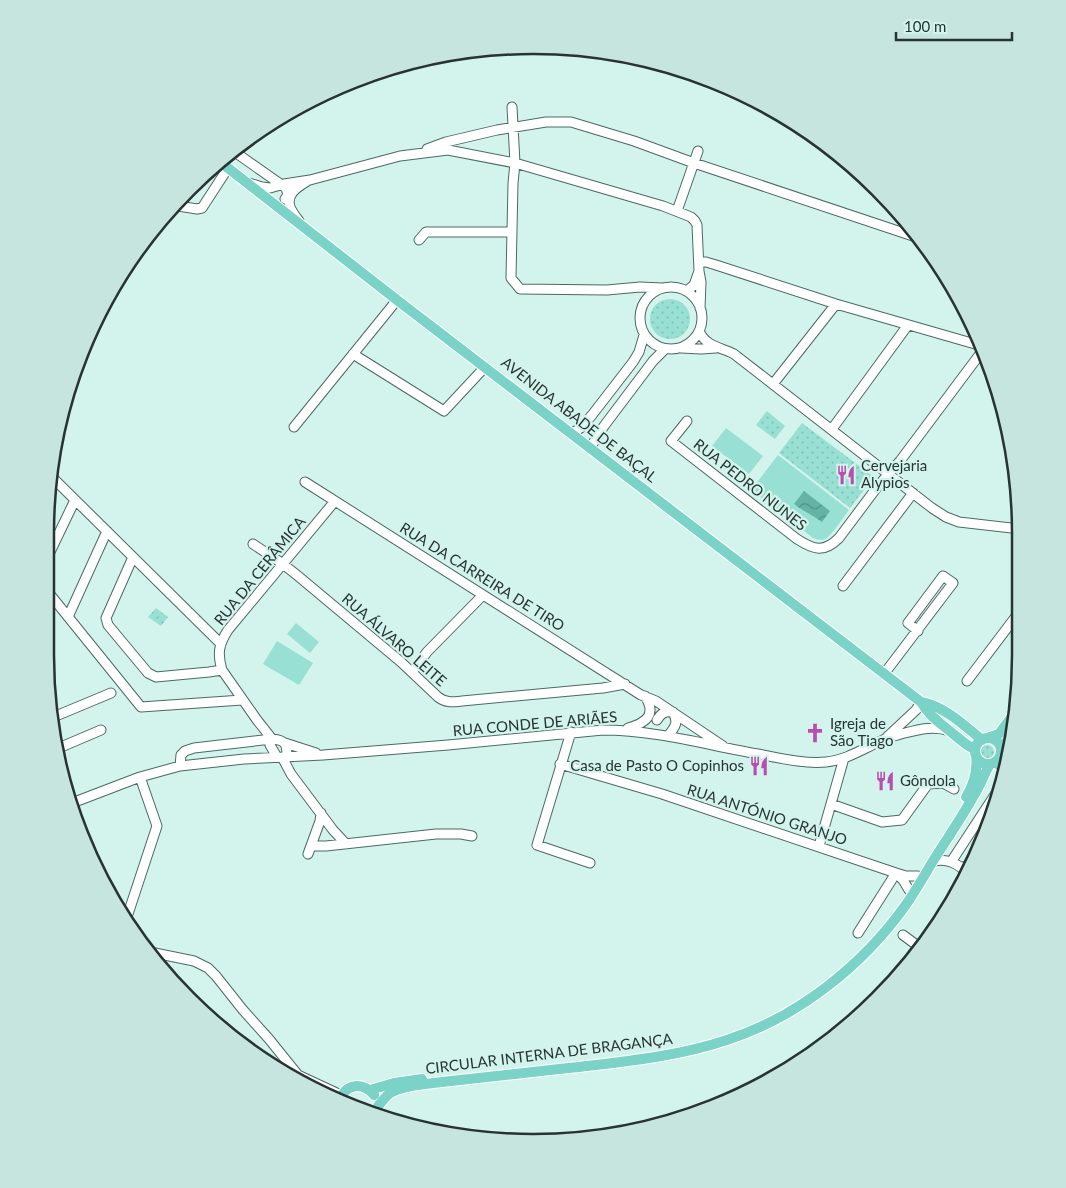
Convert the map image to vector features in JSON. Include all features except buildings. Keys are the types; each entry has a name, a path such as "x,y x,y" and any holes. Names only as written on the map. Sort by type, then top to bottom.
{"main road":[{"name":"AVENIDA ABADE DE BAÇAL","path":"225,166 921,702 930,714 975,752 982,762 999,758 1000,748 997,742 985,739 944,710 932,704 921,702"},
{"path":"975,752 977,744 999,734 1007,723"},
{"name":"CIRCULAR INTERNA DE BRAGANÇA","path":"343,1095 351,1087 358,1086 370,1090 418,1079 653,1053 731,1034 772,1016 823,984 873,938 884,925 918,876 971,789 977,768 975,752"},
{"name":"CIRCULAR INTERNA DE BRAGANÇA","path":"378,1109 392,1092 432,1083 660,1057 686,1052 721,1042 759,1027 793,1009 811,998 850,968 878,939 905,906 999,758"},
{"path":"370,1090 377,1100 377,1108"}],"street":[{"path":"512,107 515,163 511,278 520,289 631,292 637,295 643,302"},
{"path":"411,155 446,142 497,130 546,122 571,122 634,141 907,234"},
{"path":"244,181 270,188 400,156 448,150 515,163 686,214 695,221 697,226 701,282 700,308 702,316 699,332 694,339 687,345 678,348"},
{"path":"677,211 698,151"},
{"path":"239,155 279,185 286,188 288,195 285,199"},
{"path":"182,207 202,208 221,170"},
{"path":"279,185 272,193 272,202 279,202 285,199 305,180"},
{"path":"293,191 290,196 290,209 302,226"},
{"path":"419,240 426,232 512,232"},
{"path":"687,291 694,285 699,266 706,262 836,304 973,343"},
{"path":"700,308 692,295 687,291 670,286 662,288 654,291 643,302 640,310 640,327 650,341 657,346 665,348 718,348"},
{"path":"607,290 640,287 662,288"},
{"path":"294,427 397,300"},
{"path":"773,384 836,304"},
{"path":"832,429 908,324"},
{"path":"699,332 705,341 734,354 946,517 959,522 1012,529"},
{"path":"571,434 582,427 634,362 640,352 644,334"},
{"path":"590,448 604,426 665,348"},
{"path":"353,354 444,411 485,367"},
{"name":"RUA PEDRO NUNES","path":"687,421 672,442 797,539 806,545 824,549 839,538 900,461 978,356"},
{"path":"57,482 221,644"},
{"name":"RUA DA CARREIRA DE TIRO","path":"305,482 644,696 656,700 728,749"},
{"path":"843,586 913,493"},
{"path":"54,544 75,500"},
{"name":"RUA DA CERÂMICA","path":"222,670 219,652 228,630 334,501"},
{"path":"68,617 106,531"},
{"name":"RUA ÁLVARO LEITE","path":"253,544 283,564 412,672 438,697 448,702 603,688 625,684"},
{"path":"133,557 106,618 108,625 148,673 156,676 222,670 282,757 291,774 333,830 346,844"},
{"path":"884,674 918,631 953,583 943,576 908,623 918,631"},
{"path":"412,672 427,652 483,595"},
{"path":"54,600 141,707 242,700"},
{"path":"967,682 1012,622"},
{"path":"58,715 111,693"},
{"path":"644,696 655,712 657,720 665,736 676,724 677,720 673,712 667,711 663,712 657,720"},
{"name":"RUA CONDE DE ARIÃES","path":"885,739 916,710 921,702"},
{"path":"622,730 645,721 650,714 649,704"},
{"name":"RUA CONDE DE ARIÃES","path":"77,801 140,777 180,766 448,745 570,732 622,730 808,762 828,762 855,754 885,739 924,728 943,728 950,731"},
{"path":"63,746 101,730"},
{"path":"570,732 537,845 590,864"},
{"path":"180,766 181,755 185,751 194,748 279,740 323,755"},
{"path":"265,758 271,742"},
{"path":"282,757 287,747 284,743"},
{"path":"819,846 844,758"},
{"name":"RUA ANTÓNIO GRANJO","path":"560,764 662,794 896,873"},
{"path":"129,912 157,826 140,777"},
{"path":"831,804 882,822 902,820 928,784 943,783 954,789"},
{"path":"951,862 988,805"},
{"path":"321,814 310,850 436,834 472,836"},
{"path":"943,845 944,854 951,862 962,869"},
{"path":"932,862 940,860 951,862"},
{"path":"896,873 906,876 918,876"},
{"path":"896,873 909,890"},
{"path":"858,933 896,873"},
{"path":"903,935 915,944"},
{"path":"159,954 194,961 208,968 293,1070"}],"shaded area":[{"path":"674,299 681,302 687,308 690,319 689,327 681,336 674,339 666,339 659,336 651,327 650,315 653,308 662,300"},
{"path":"767,411 785,426 775,439 756,425"},
{"path":"802,423 874,477 850,508 779,453"},
{"path":"726,428 763,456 749,474 712,446"},
{"path":"778,455 849,510 834,531 825,539 813,538 751,490"},
{"path":"156,608 168,617 161,626 148,617"},
{"path":"296,623 319,642 310,653 287,634"},
{"path":"277,641 313,663 299,685 263,664"},
{"path":"984,745 990,745 994,752 990,759 984,759 980,755 980,749"}],"water":[{"path":"804,491 830,511 822,522 794,504"}],"place":[{"name":"Cervejaria Alypios","path":"846,475"},
{"name":"Igreja de São Tiago","path":"815,733"},
{"name":"Casa de Pasto O Copinhos","path":"759,766"},
{"name":"Gôndola","path":"885,781"}]}
